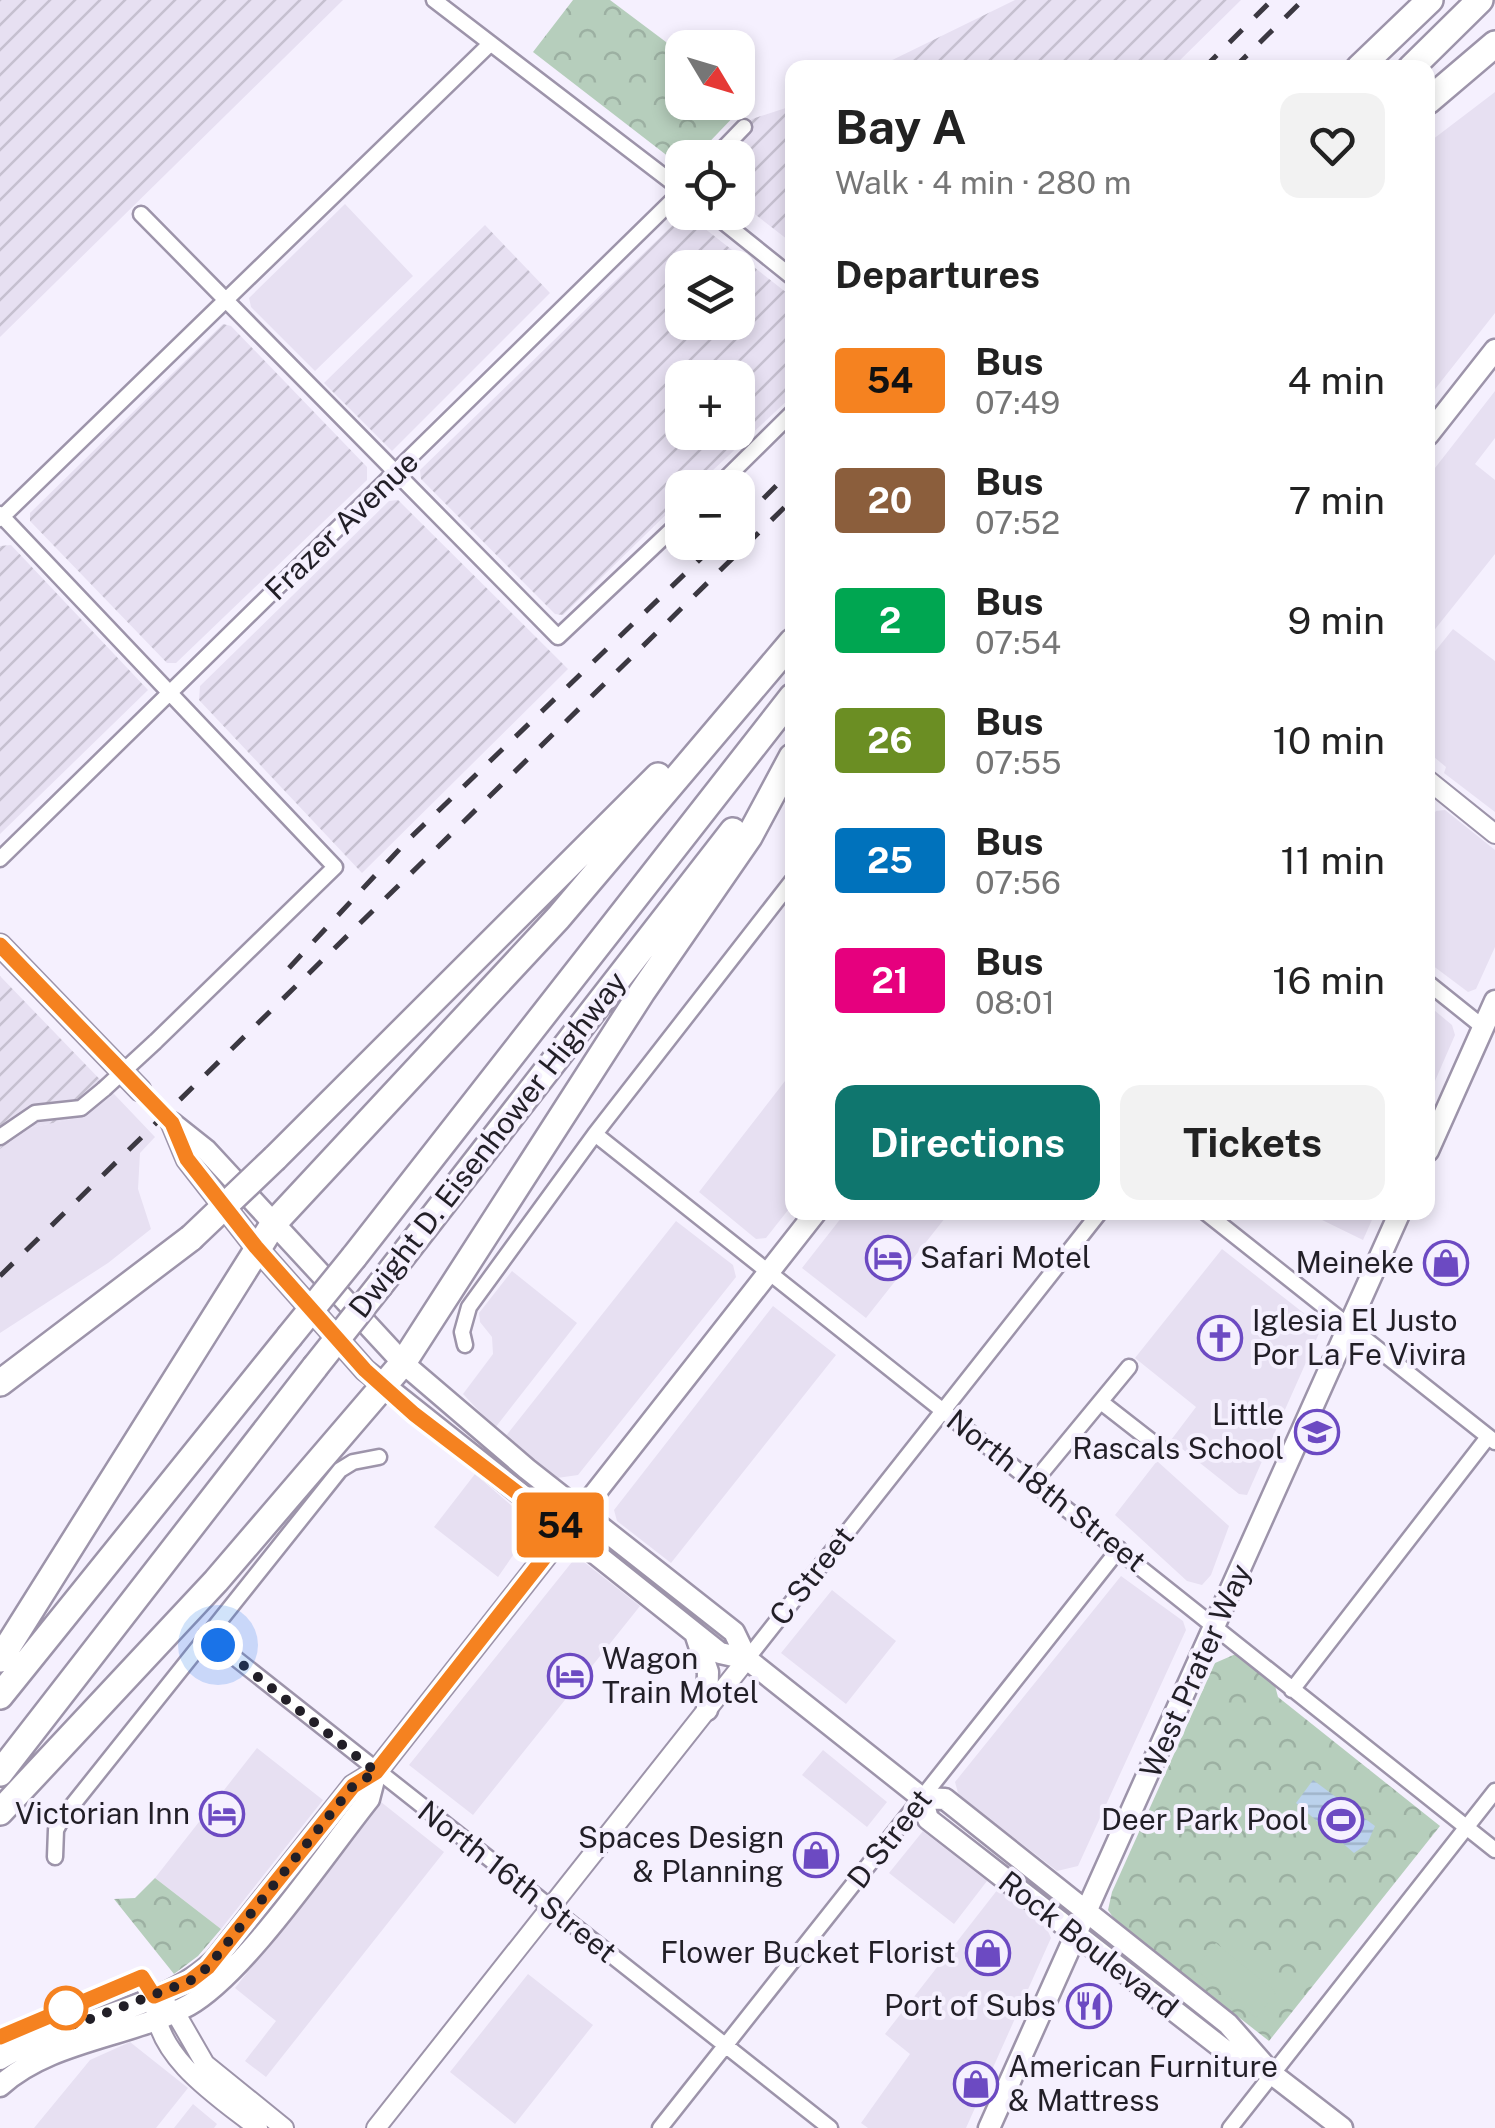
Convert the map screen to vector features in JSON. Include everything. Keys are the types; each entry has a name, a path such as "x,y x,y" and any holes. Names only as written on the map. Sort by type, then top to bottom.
{"highway":[{"path":"1367,60 1430,0"},
{"path":"1420,60 1480,0"},
{"path":"1435,94 1495,44"},
{"path":"0,1658 274,1223 545,932 785,650"},
{"name":"Dwight D. Eisenhower Highway","path":"0,1696 354,1257 785,706"},
{"path":"0,1382 191,1238 581,856 689,744 723,722"},
{"name":"Dwight D. Eisenhower Highway","path":"0,1773 785,765"},
{"path":"0,1812 216,1582 403,1363 632,1006 750,837 785,770"}],"main road":[{"path":"1435,426 1495,350"},
{"path":"0,945 140,1090"},
{"path":"1435,1135 1495,1001"},
{"name":"Rock Boulevard","path":"747,1659 729,1657 696,1634 383,1388 256,1247 187,1159 172,1123 206,1150 403,1363 734,1632 747,1659 922,1798 928,1819 1231,2055 1272,2074"},
{"path":"0,2058 190,1981 216,1959 353,1786 376,1772 810,1220"},
{"name":"West Prater Way","path":"990,2128 1396,1220"},
{"path":"696,1634 708,1672 707,1710"},
{"path":"0,2086 36,2064 165,2015 204,1995 233,1969 369,1799 376,1772"},
{"name":"Rock Boulevard","path":"922,1798 945,1799 1228,2024 1272,2074 1342,2128"}],"street":[{"path":"434,0 665,177"},
{"path":"0,1136 35,1113 81,1108 156,1042 335,867 172,691 1,516 490,44"},
{"path":"731,140 744,126"},
{"name":"Frazer Avenue","path":"0,859 665,207"},
{"path":"140,214 558,637 665,537"},
{"path":"733,230 785,271"},
{"path":"734,470 785,419"},
{"path":"1435,792 1495,834"},
{"path":"464,1345 462,1332 470,1307 595,1134 785,893"},
{"path":"1435,989 1483,1027"},
{"name":"North 18th Street","path":"595,1134 1495,1850"},
{"name":"C Street","path":"376,2128 1094,1220"},
{"path":"1215,1220 1492,1439 1292,1690"},
{"path":"1034,1482 1129,1367"},
{"path":"1101,1402 1160,1448"},
{"path":"55,1857 56,1830 63,1817 206,1635 340,1470 364,1458 379,1457"},
{"name":"D Street","path":"660,2128 1119,1549"},
{"name":"North 16th Street","path":"206,1635 830,2128"},
{"path":"1230,2128 1495,1792"},
{"path":"154,1996 188,2069 258,2128"},
{"path":"165,2015 205,2064 284,2128"}],"shaded area":[{"path":"0,0 343,0 0,337"},
{"path":"1015,0 1241,0 1180,60 892,60"},
{"path":"1495,92 1495,313 1435,389 1435,138"},
{"path":"785,108 785,238 755,214 755,140 728,140 751,120"},
{"path":"345,204 413,276 315,371 251,307 249,298"},
{"path":"485,225 550,293 392,451 324,383"},
{"path":"668,230 707,230 732,250 665,250 665,340 755,340 755,268 785,292 785,403 755,431 755,360 665,360 665,450 734,450 713,470 665,470 665,516 563,615 555,614 421,479 420,470"},
{"path":"223,324 231,326 367,467 367,480 176,663 167,663 30,521 30,513"},
{"path":"1495,391 1495,438 1475,464 1495,480 1495,554 1435,629 1435,468"},
{"path":"398,500 568,669 362,873 199,700 200,686 389,501"},
{"path":"11,545 148,690 0,834 0,546"},
{"path":"1453,629 1495,661 1495,812 1444,773 1446,767 1435,758 1435,651"},
{"path":"1445,810 1495,850 1495,947 1476,989 1468,992 1435,967 1436,811"},
{"path":"0,976 114,1094 91,1115 29,1128 0,1149"},
{"path":"1435,1011 1452,1025 1455,1035 1435,1081"},
{"path":"785,1081 785,1214 766,1238 756,1239 699,1192"},
{"path":"114,1094 155,1137 140,1153 138,1189 151,1229 108,1263 0,1333 0,1149 29,1128 90,1115"},
{"path":"840,1220 943,1220 866,1318 802,1268"},
{"path":"1322,1220 1372,1220 1363,1240"},
{"path":"676,1221 733,1265 736,1277 578,1475 557,1478 505,1437"},
{"path":"1222,1249 1310,1318 1320,1331 1247,1495 1239,1494 1171,1440 1196,1407 1135,1358"},
{"path":"512,1271 577,1323 495,1428 463,1394 493,1354 492,1337 480,1322 479,1313"},
{"path":"773,1306 836,1355 671,1563 617,1521 614,1510"},
{"path":"1157,1461 1229,1526 1211,1575 1202,1585 1187,1581 1115,1515"},
{"path":"475,1474 534,1525 498,1577 434,1527"},
{"path":"572,1562 584,1562 640,1606 473,1815 409,1765"},
{"path":"1121,1576 1183,1621 1186,1630 1078,1866 1057,1871 958,1793 955,1782"},
{"path":"832,1590 896,1641 846,1704 781,1653"},
{"path":"257,1748 323,1800 221,1929 155,1878"},
{"path":"823,1750 887,1802 867,1827 802,1775"},
{"path":"381,1802 444,1852 266,2077 245,2061 276,2021 235,1988"},
{"path":"923,1831 987,1881 954,1924 889,1873"},
{"path":"998,1889 1047,1929 1051,1938 966,2128 868,2128 861,2123 910,2054 885,2034"},
{"path":"528,1974 593,2025 515,2124 450,2072"},
{"path":"130,2042 188,2088 156,2128 34,2128 90,2060"},
{"path":"193,2104 217,2124 214,2128 174,2128"}],"green space":[{"path":"573,0 610,0 665,41 665,120 730,120 711,140 665,140 665,154 533,52"},
{"path":"1238,1653 1273,1678 1278,1697 1440,1826 1269,2041 1115,1920 1108,1910 1112,1892 1215,1663"},
{"path":"155,1878 221,1929 198,1956 174,1974 114,1899 135,1898"},
{"path":"1216,1943 1276,1992 1256,2018 1195,1969"}],"water":[{"name":"Deer Park Pool","path":"1313,1780 1375,1826 1367,1844 1354,1853 1296,1803"}],"tunnel":[{"path":"140,1090 172,1123"}],"railway":[{"path":"1212,60 1272,0"},
{"path":"1242,60 1303,0"},
{"path":"755,507 785,477"},
{"path":"0,1276 785,507"},
{"path":"289,968 408,840 699,560"}],"bus line":[{"name":"54","path":"0,945 172,1123 187,1159 275,1270 365,1370 414,1414 566,1530 376,1772 353,1786 208,1967 190,1981 154,1996 142,1977 115,1986 0,2037"}],"place":[{"name":"Safari Motel","path":"888,1258"},
{"name":"Meineke","path":"1446,1263"},
{"name":"Iglesia El Justo Por La Fe Vivira","path":"1220,1338"},
{"name":"Little Rascals School","path":"1317,1432"},
{"name":"Wagon Train Motel","path":"570,1676"},
{"name":"Victorian Inn","path":"222,1814"},
{"name":"Deer Park Pool","path":"1341,1820"},
{"name":"Spaces Design & Planning","path":"816,1855"},
{"name":"Flower Bucket Florist","path":"988,1953"},
{"name":"Port of Subs","path":"1089,2006"},
{"name":"American Furniture & Mattress","path":"976,2084"}],"route":[{"path":"66,2008 74,2025 190,1981 228,1945 353,1786 376,1772 218,1645"}]}
